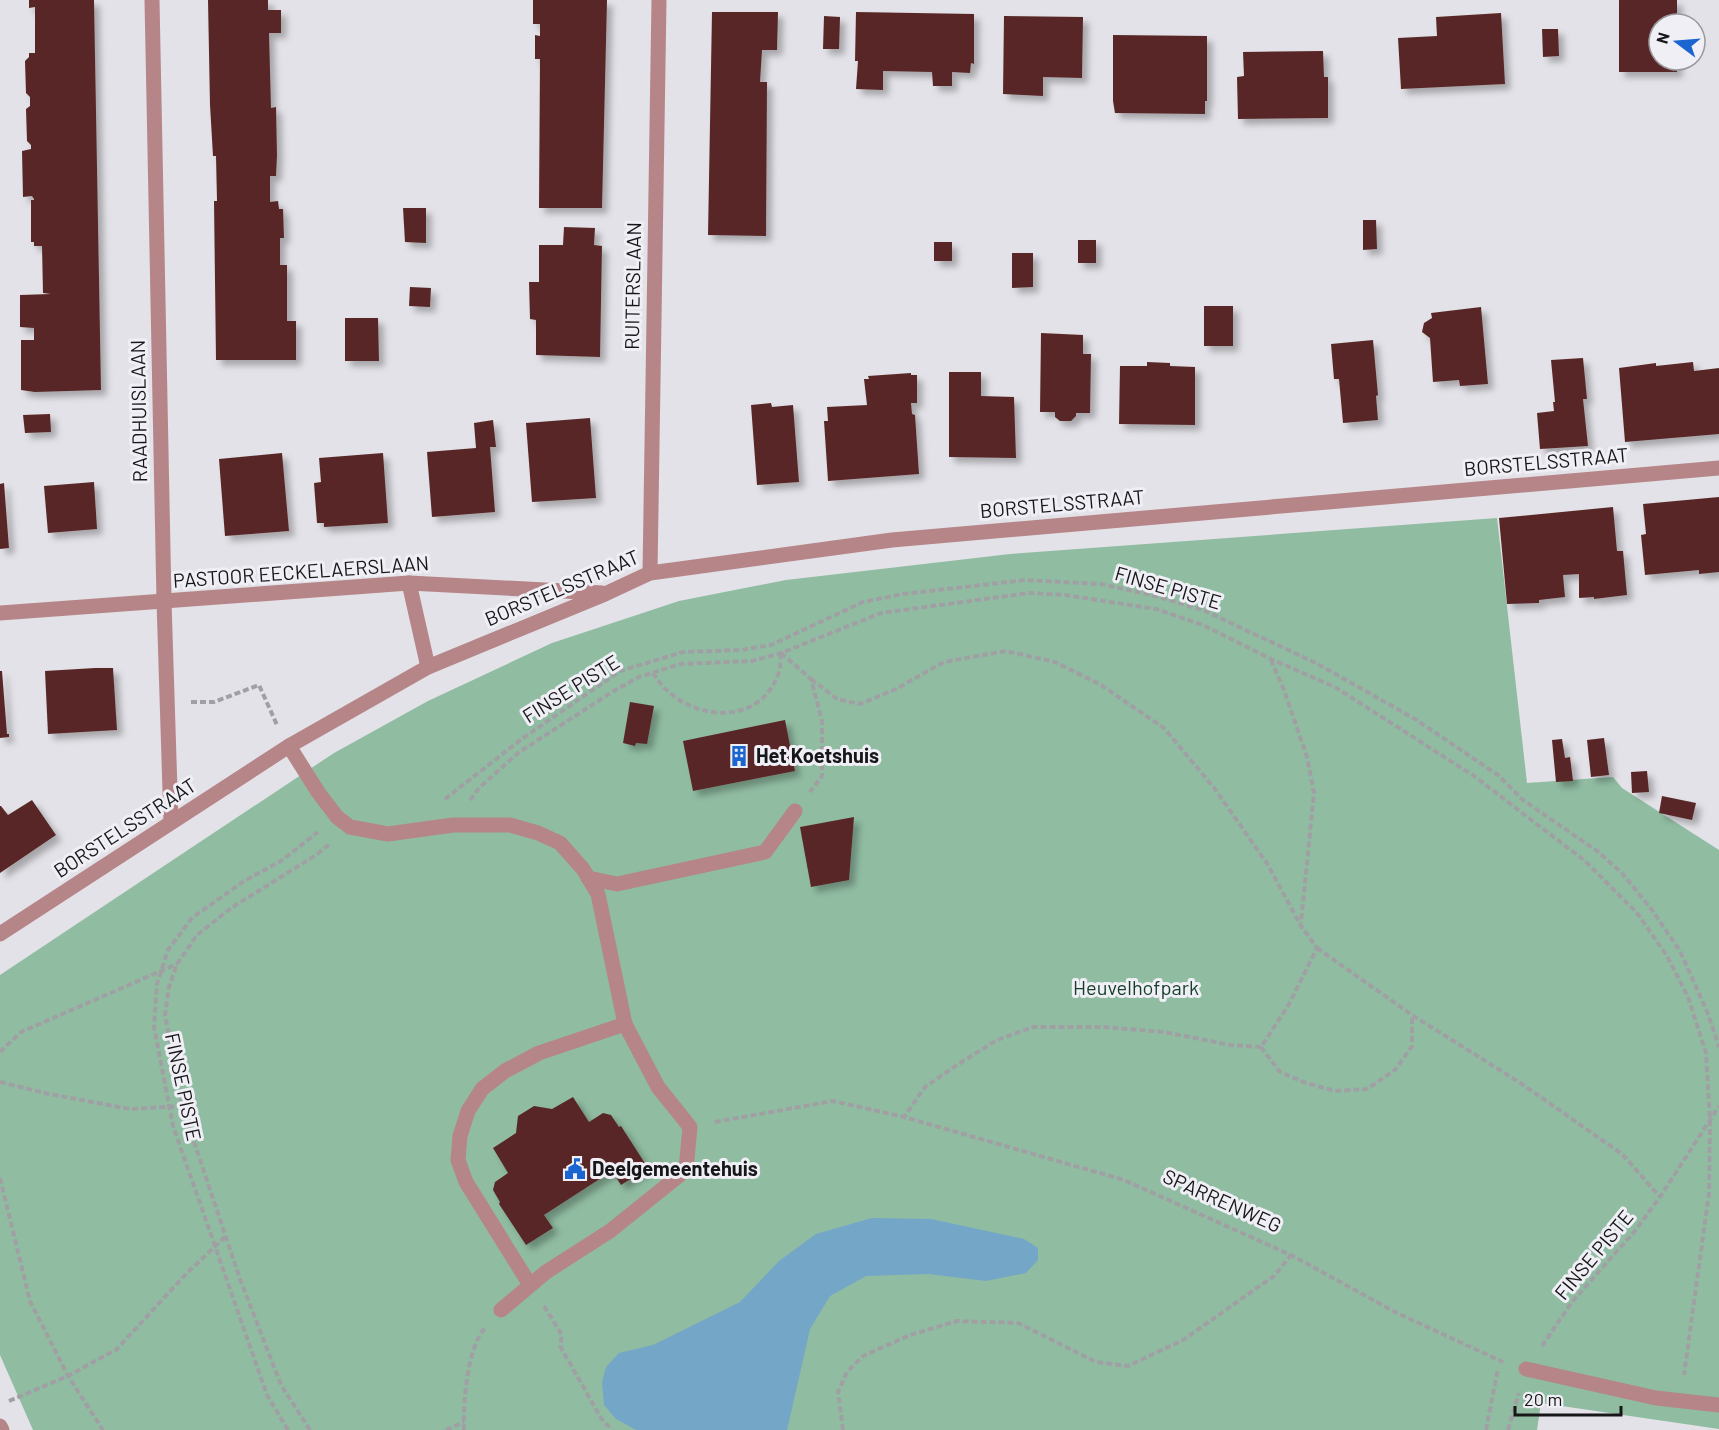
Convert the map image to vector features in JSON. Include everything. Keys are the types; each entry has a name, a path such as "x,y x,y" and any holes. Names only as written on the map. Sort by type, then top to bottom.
{"street":[{"name":"RAADHUISLAAN","path":"152,0 164,601 171,822"},
{"name":"RUITERSLAAN","path":"650,573 659,0"},
{"name":"BORSTELSSTRAAT","path":"0,934 289,746 428,667 650,573 892,540 1719,468"},
{"name":"PASTOOR EECKELAERSLAAN","path":"0,613 409,583 605,594"},
{"path":"409,583 428,667"},
{"path":"289,746 318,792 337,817 350,827 388,834 453,825 510,825 538,833 560,843 583,869 598,894 625,1024 658,1087 690,1127 686,1170 610,1231 546,1272 501,1310"},
{"path":"588,878 617,884 765,852 795,812"},
{"path":"530,1285 466,1182 458,1160 460,1136 468,1112 482,1089 505,1071 539,1053 625,1024"},
{"path":"1526,1369 1656,1398 1719,1405"},
{"path":"0,1426 2,1430"}],"path":[{"name":"FINSE PISTE","path":"444,800 523,738 620,671 683,652 741,650 771,645 863,602 903,594 1025,580 1100,584 1152,595 1203,610 1317,663 1415,719 1498,776 1523,800 1597,851 1629,883 1680,951 1708,1014 1719,1047"},
{"path":"453,825 479,788 518,753 639,677 680,664 752,662 781,653 881,613 1029,593 1065,595 1156,609 1203,625 1271,659 1335,687 1474,776 1585,861 1637,913 1667,956 1688,997 1706,1053 1710,1121 1708,1193 1679,1401"},
{"path":"781,653 837,699 860,704 896,689 945,662 1006,651 1055,662 1101,685 1164,728 1222,799 1268,865 1301,926 1317,948 1412,1015 1522,1084 1622,1154 1660,1197"},
{"path":"653,673 665,689 685,704 705,711 725,713 745,708 766,693 779,671 781,653"},
{"path":"1271,659 1307,757 1314,793 1301,926"},
{"path":"795,812 822,776 822,721 811,679"},
{"path":"188,702 213,702 259,685 279,728"},
{"name":"FINSE PISTE","path":"288,1430 267,1395 173,1126 154,1027 157,984 168,950 192,918 244,881 281,861 337,817"},
{"path":"309,1430 281,1385 240,1280 182,1106 165,1015 169,987 177,964 197,935 231,908 316,855 350,827"},
{"path":"1261,1047 1288,1006 1317,948"},
{"path":"0,1052 21,1032 177,964"},
{"path":"904,1117 926,1087 957,1065 997,1040 1033,1027 1105,1027 1164,1032 1230,1045 1261,1047 1280,1072 1306,1083 1335,1091 1367,1089 1395,1070 1412,1046 1412,1015"},
{"path":"0,1082 130,1109 182,1106"},
{"name":"SPARRENWEG","path":"690,1127 833,1101 904,1117 1124,1180 1292,1255 1395,1312 1500,1361 1526,1369"},
{"name":"FINSE PISTE","path":"1508,1430 1526,1369 1572,1302 1634,1232 1660,1197 1719,1106"},
{"path":"0,1178 30,1301 68,1377 103,1430"},
{"path":"0,1405 68,1377 117,1349 186,1274 226,1236"},
{"path":"843,1430 838,1392 847,1372 863,1356 910,1335 957,1321 1018,1323 1096,1362 1128,1366 1183,1340 1274,1276 1292,1255"},
{"path":"530,1285 562,1335 560,1346 601,1418 612,1430"},
{"path":"464,1430 472,1353 481,1332 501,1310"},
{"path":"1486,1430 1500,1361"},
{"path":"446,1430 464,1422"}],"green space":[{"name":"Heuvelhofpark","path":"1497,518 1527,783 1613,777 1622,788 1719,850 1719,1429 1541,1403 1537,1430 33,1430 0,1355 0,975 334,753 428,701 552,643 679,601 786,580 1010,554"}],"water":[{"path":"872,1218 931,1219 1024,1239 1038,1248 1038,1260 1026,1273 986,1281 928,1274 866,1276 830,1296 810,1329 787,1430 636,1430 616,1419 604,1405 602,1382 606,1367 619,1353 653,1345 740,1302 779,1261 816,1234"}],"building":[{"path":"29,0 94,0 101,390 35,392 21,390 21,340 34,340 34,328 20,327 20,295 51,294 43,293 42,246 34,246 34,242 31,242 31,200 34,199 32,196 23,197 22,151 31,149 27,141 26,109 30,106 30,97 26,93 25,61 29,53 35,53 35,7 29,8"},
{"path":"208,0 268,0 268,10 281,10 281,33 269,33 271,108 276,107 277,155 276,176 270,176 270,202 278,201 279,209 283,209 284,238 280,238 280,265 287,265 287,321 296,321 296,360 216,360 214,201 217,201 216,156 213,156 210,105"},
{"path":"533,0 607,0 602,208 539,208 540,59 535,59 535,35 540,36 540,24 533,24"},
{"path":"1619,0 1677,0 1677,12 1647,12 1647,72 1619,72"},
{"path":"712,12 778,12 777,50 762,50 760,82 767,82 766,236 708,235"},
{"path":"856,12 974,14 974,64 971,63 970,73 952,72 952,86 933,86 932,72 883,71 883,90 856,89 858,61 855,61"},
{"path":"1501,13 1505,84 1401,89 1398,38 1437,36 1436,17"},
{"path":"824,16 840,17 839,49 823,49"},
{"path":"1004,16 1083,17 1082,78 1043,77 1043,96 1003,94"},
{"path":"1542,29 1558,29 1559,56 1543,57"},
{"path":"1113,35 1207,36 1205,114 1115,113"},
{"path":"1323,51 1324,77 1328,77 1328,118 1238,119 1237,77 1244,76 1243,52"},
{"path":"403,208 426,208 426,243 405,242"},
{"path":"1363,220 1376,220 1377,249 1363,250"},
{"path":"564,227 595,228 594,245 602,246 600,357 536,355 536,320 530,319 529,282 539,282 539,245 563,245"},
{"path":"1078,240 1096,240 1096,263 1078,263"},
{"path":"934,242 952,242 952,261 934,261"},
{"path":"1012,253 1033,253 1033,287 1012,288"},
{"path":"410,287 431,288 430,307 409,306"},
{"path":"1204,306 1233,306 1233,346 1204,346"},
{"path":"1481,307 1488,384 1460,386 1459,380 1433,382 1430,338 1422,332 1424,323 1432,318 1431,313"},
{"path":"345,318 378,318 379,361 345,361"},
{"path":"1041,333 1083,335 1083,354 1091,354 1090,413 1076,413 1071,421 1060,421 1055,417 1055,412 1040,412"},
{"path":"1373,340 1378,420 1343,423 1339,379 1334,379 1331,344"},
{"path":"1583,358 1587,399 1583,399 1588,446 1540,449 1537,413 1554,411 1551,360"},
{"path":"1147,362 1195,367 1195,425 1119,424 1120,366 1147,366"},
{"path":"1693,362 1694,371 1719,368 1719,434 1625,442 1619,368 1656,363 1656,366"},
{"path":"949,372 981,372 981,396 1014,397 1016,458 949,457"},
{"path":"911,373 911,375 917,375 917,403 911,403 912,414 915,415 919,474 828,481 824,421 828,421 827,407 867,405 864,379 869,379 868,376"},
{"path":"771,403 772,407 793,405 799,482 757,485 751,405"},
{"path":"50,414 51,432 25,433 23,415"},
{"path":"590,418 596,498 532,502 526,423"},
{"path":"493,420 496,447 490,447 495,512 432,517 427,452 476,448 474,423"},
{"path":"282,453 289,531 225,536 219,459"},
{"path":"383,453 388,523 324,527 324,523 317,523 314,483 321,482 319,458"},
{"path":"94,482 97,529 48,533 44,486"},
{"path":"4,483 9,548 0,549 0,484"},
{"path":"1719,497 1719,572 1699,574 1699,570 1645,575 1641,535 1646,534 1643,504"},
{"path":"1613,507 1617,551 1623,551 1627,595 1594,599 1594,597 1579,598 1579,574 1563,575 1565,597 1539,600 1539,603 1507,604 1499,518"},
{"path":"113,668 117,730 48,734 45,671"},
{"path":"0,671 2,671 9,737 0,738"},
{"path":"630,702 654,706 647,744 636,743 635,746 623,743"},
{"name":"Het Koetshuis","path":"785,720 795,771 693,791 683,741"},
{"path":"1604,738 1609,775 1591,777 1587,740"},
{"path":"1562,739 1565,758 1570,757 1573,781 1556,782 1552,740"},
{"path":"1647,771 1649,792 1632,793 1631,772"},
{"path":"1662,796 1696,803 1692,820 1659,813"},
{"path":"32,800 56,835 0,873 0,806 8,815"},
{"path":"854,817 849,880 811,887 800,827"},
{"name":"Deelgemeentehuis","path":"573,1097 589,1122 603,1113 611,1115 619,1127 621,1126 648,1168 621,1185 612,1171 544,1215 553,1228 526,1245 499,1204 493,1190 495,1182 508,1173 493,1148 516,1133 518,1116 534,1106 552,1109"}],"place":[{"name":"Het Koetshuis","path":"739,756"},
{"name":"Deelgemeentehuis","path":"575,1169"}]}
